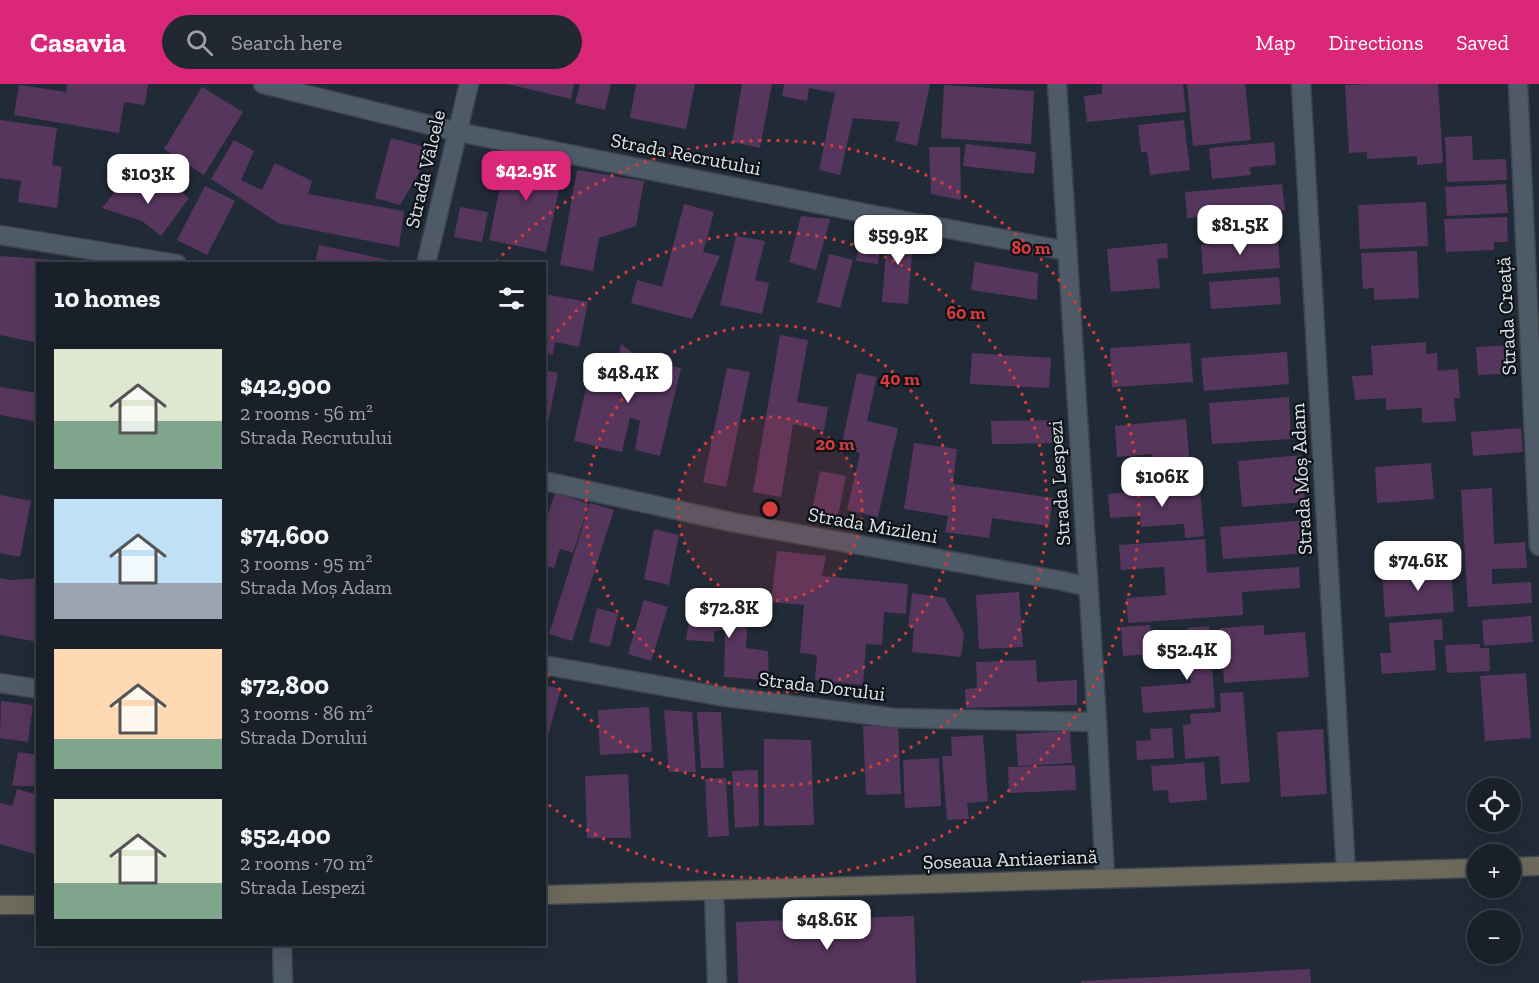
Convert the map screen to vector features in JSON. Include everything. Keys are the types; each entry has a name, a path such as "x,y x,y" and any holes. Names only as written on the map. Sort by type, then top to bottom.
{"main road":[{"path":"1521,867 1539,866"},
{"name":"Șoseaua Antiaeriană","path":"546,895 1467,868"},
{"path":"0,906 36,905"}],"street":[{"name":"Strada Recrutului","path":"263,84 458,132 1067,251"},
{"name":"Strada Vâlcele","path":"426,262 469,84"},
{"name":"Strada Lespezi","path":"1057,84 1105,879"},
{"name":"Strada Moș Adam","path":"1301,84 1346,872"},
{"name":"Strada Creață","path":"1518,84 1539,546"},
{"path":"0,235 165,262"},
{"name":"Strada Mizileni","path":"546,482 736,523 1088,587"},
{"name":"Strada Dorului","path":"546,665 719,696 896,718 1097,722"},
{"path":"0,682 36,689"},
{"path":"714,890 717,983"},
{"path":"282,946 283,983"}],"building":[{"path":"67,84 148,84 145,105 124,102 119,133 14,115 19,85 66,92"},
{"path":"507,84 574,84 571,99"},
{"path":"580,84 611,84 605,110 575,103"},
{"path":"636,84 695,84 686,129 630,118"},
{"path":"742,84 772,84 760,148 732,142"},
{"path":"784,84 930,84 917,146 895,141 900,122 853,118 840,175 819,170 835,93 809,88 807,101 782,96"},
{"path":"1102,84 1183,84 1186,112 1087,122 1084,96 1102,94"},
{"path":"1187,84 1245,84 1251,140 1193,146"},
{"path":"1438,84 1443,163 1417,165 1417,156 1367,159 1367,152 1349,153 1345,85"},
{"path":"944,85 1034,91 1031,144 941,138"},
{"path":"202,87 243,112 204,175 164,149"},
{"path":"0,120 57,128 52,165 62,167 57,208 18,202 21,181 0,178"},
{"path":"1184,120 1190,170 1150,175 1147,152 1141,152 1138,125"},
{"path":"1472,136 1473,160 1506,159 1507,180 1447,182 1445,137"},
{"path":"391,138 433,149 400,205 375,198"},
{"path":"234,140 254,151 241,180 262,190 275,163 312,181 308,194 404,211 399,247 278,223 211,179"},
{"path":"1274,142 1276,165 1250,167 1251,175 1212,179 1209,148"},
{"path":"966,144 1036,152 1034,174 963,166"},
{"path":"929,147 960,147 961,200 931,194"},
{"path":"507,153 564,165 546,252 489,240"},
{"path":"577,170 644,181 636,226 599,238 593,271 560,265"},
{"path":"123,182 165,192 171,184 189,198 161,236 142,221 102,208"},
{"path":"1282,184 1285,210 1187,218 1185,192"},
{"path":"1506,184 1508,213 1447,216 1445,187"},
{"path":"205,186 235,201 207,255 177,240"},
{"path":"1426,202 1428,246 1360,249 1358,205"},
{"path":"684,204 714,212 703,252 720,256 692,319 631,303 637,280 662,287"},
{"path":"460,207 488,212 482,242 454,237"},
{"path":"801,216 830,219 816,270 789,262"},
{"path":"1507,217 1508,242 1494,242 1494,250 1446,252 1444,219"},
{"path":"861,228 883,231 878,264 856,261"},
{"path":"888,228 914,230 908,304 882,302"},
{"path":"736,236 765,241 755,280 769,283 762,314 720,305"},
{"path":"1246,237 1247,243 1278,240 1280,268 1203,274 1201,245 1227,243 1227,239"},
{"path":"1167,243 1168,258 1157,259 1160,288 1111,292 1107,249"},
{"path":"319,245 389,260 388,262 315,262"},
{"path":"1417,251 1419,298 1374,300 1374,288 1363,289 1361,253"},
{"path":"829,254 853,260 840,308 817,302"},
{"path":"0,256 70,261 36,262 36,343 0,335"},
{"path":"975,262 1038,273 1037,300 971,290"},
{"path":"1279,277 1281,304 1211,309 1209,282"},
{"path":"546,294 588,302 579,347 555,342 553,355 546,353"},
{"path":"780,335 808,340 797,402 828,407 824,431 793,424 781,497 753,492"},
{"path":"1426,342 1426,354 1437,353 1438,371 1458,369 1460,398 1454,398 1456,421 1422,423 1422,408 1386,410 1386,398 1355,400 1352,376 1373,375 1371,346"},
{"path":"1190,343 1193,382 1112,387 1110,348"},
{"path":"621,344 643,360 681,368 660,456 635,450 640,421 630,417 622,452 574,441 591,366 615,372"},
{"path":"1515,345 1517,373 1478,375 1476,347"},
{"path":"1287,352 1289,384 1204,391 1201,358"},
{"path":"972,353 1051,358 1049,388 970,384"},
{"path":"727,368 750,372 726,487 703,482"},
{"path":"546,370 558,373 546,434"},
{"path":"857,373 877,377 867,421 898,428 878,517 847,510 860,453 841,448"},
{"path":"0,387 36,393 36,422 0,415"},
{"path":"1289,397 1291,439 1212,444 1209,403"},
{"path":"1186,419 1190,469 1154,473 1152,454 1117,457 1115,426"},
{"path":"1061,420 1062,443 992,444 991,421"},
{"path":"1521,428 1523,452 1473,456 1471,432"},
{"path":"914,443 957,449 953,484 1053,498 1049,526 992,518 989,538 945,532 948,516 904,509"},
{"path":"1301,455 1305,502 1242,507 1238,461"},
{"path":"1431,463 1434,499 1377,503 1375,467"},
{"path":"820,471 846,476 837,521 811,516"},
{"path":"1200,487 1204,536 1185,538 1184,524 1141,527 1140,516 1110,518 1108,494"},
{"path":"1492,488 1494,544 1525,542 1527,568 1492,569 1492,584 1531,582 1532,603 1468,607 1461,490"},
{"path":"555,493 589,504 573,553 560,549 554,568 546,566 546,521"},
{"path":"0,495 31,501 20,557 0,553"},
{"path":"590,503 614,510 572,641 549,634"},
{"path":"1309,520 1312,553 1223,559 1220,527"},
{"path":"654,529 679,535 669,585 644,579"},
{"path":"1205,539 1207,573 1299,567 1300,588 1242,592 1243,615 1128,623 1126,598 1166,595 1164,567 1121,570 1119,545"},
{"path":"777,551 826,556 822,576 908,584 906,614 884,612 882,645 866,644 863,685 815,680 817,655 800,653 804,605 771,602"},
{"path":"1451,567 1454,612 1385,617 1382,572"},
{"path":"0,578 11,580 36,578 36,642 0,635"},
{"path":"1019,592 1023,647 979,649 976,595"},
{"path":"912,593 945,598 964,633 961,657 912,652 914,627 908,627"},
{"path":"644,600 668,607 651,661 628,654"},
{"path":"691,603 749,608 746,648 768,651 769,680 724,677 725,630 714,631 714,642 686,640"},
{"path":"597,608 618,614 610,647 589,642"},
{"path":"1531,616 1533,642 1484,646 1482,620"},
{"path":"1442,619 1443,640 1434,640 1436,670 1382,674 1380,653 1391,653 1389,623"},
{"path":"1150,625 1151,634 1178,632 1180,652 1123,656 1121,627"},
{"path":"1264,625 1264,635 1305,632 1309,677 1224,683 1220,628"},
{"path":"1209,626 1215,708 1143,713 1141,687 1191,683 1187,628"},
{"path":"1480,644 1480,648 1489,648 1490,671 1447,673 1445,645"},
{"path":"1036,660 1037,682 1077,680 1077,705 966,708 965,689 977,688 976,662"},
{"path":"1526,673 1531,738 1485,741 1480,676"},
{"path":"546,685 561,689 546,742"},
{"path":"1243,692 1250,782 1221,784 1219,756 1185,759 1183,725 1191,724 1190,714 1221,712 1220,693"},
{"path":"1,701 33,705 28,742 0,738"},
{"path":"649,707 652,752 600,755 598,710"},
{"path":"664,710 692,712 696,772 669,772"},
{"path":"697,712 721,712 724,768 701,768"},
{"path":"898,725 901,794 866,795 863,726"},
{"path":"1172,728 1174,758 1137,760 1136,741 1151,740 1150,729"},
{"path":"1323,729 1327,794 1281,797 1277,732"},
{"path":"1070,731 1072,763 1018,766 1016,734"},
{"path":"983,735 988,801 967,803 969,819 947,820 942,756 952,756 951,737"},
{"path":"764,739 811,740 814,825 764,826"},
{"path":"18,752 36,755 36,786 12,786"},
{"path":"939,758 941,806 905,808 903,760"},
{"path":"1204,762 1207,800 1169,803 1168,790 1153,791 1151,766"},
{"path":"1075,765 1076,790 1009,793 1008,767"},
{"path":"758,770 759,826 735,828 732,771"},
{"path":"628,774 631,838 587,838 585,776"},
{"path":"726,778 729,836 708,837 705,779"},
{"path":"17,789 36,794 36,854 0,844 0,803 12,806"},
{"path":"914,916 916,983 738,983 736,922"},
{"path":"1310,969 1311,983 1081,983 1081,981"}]}
